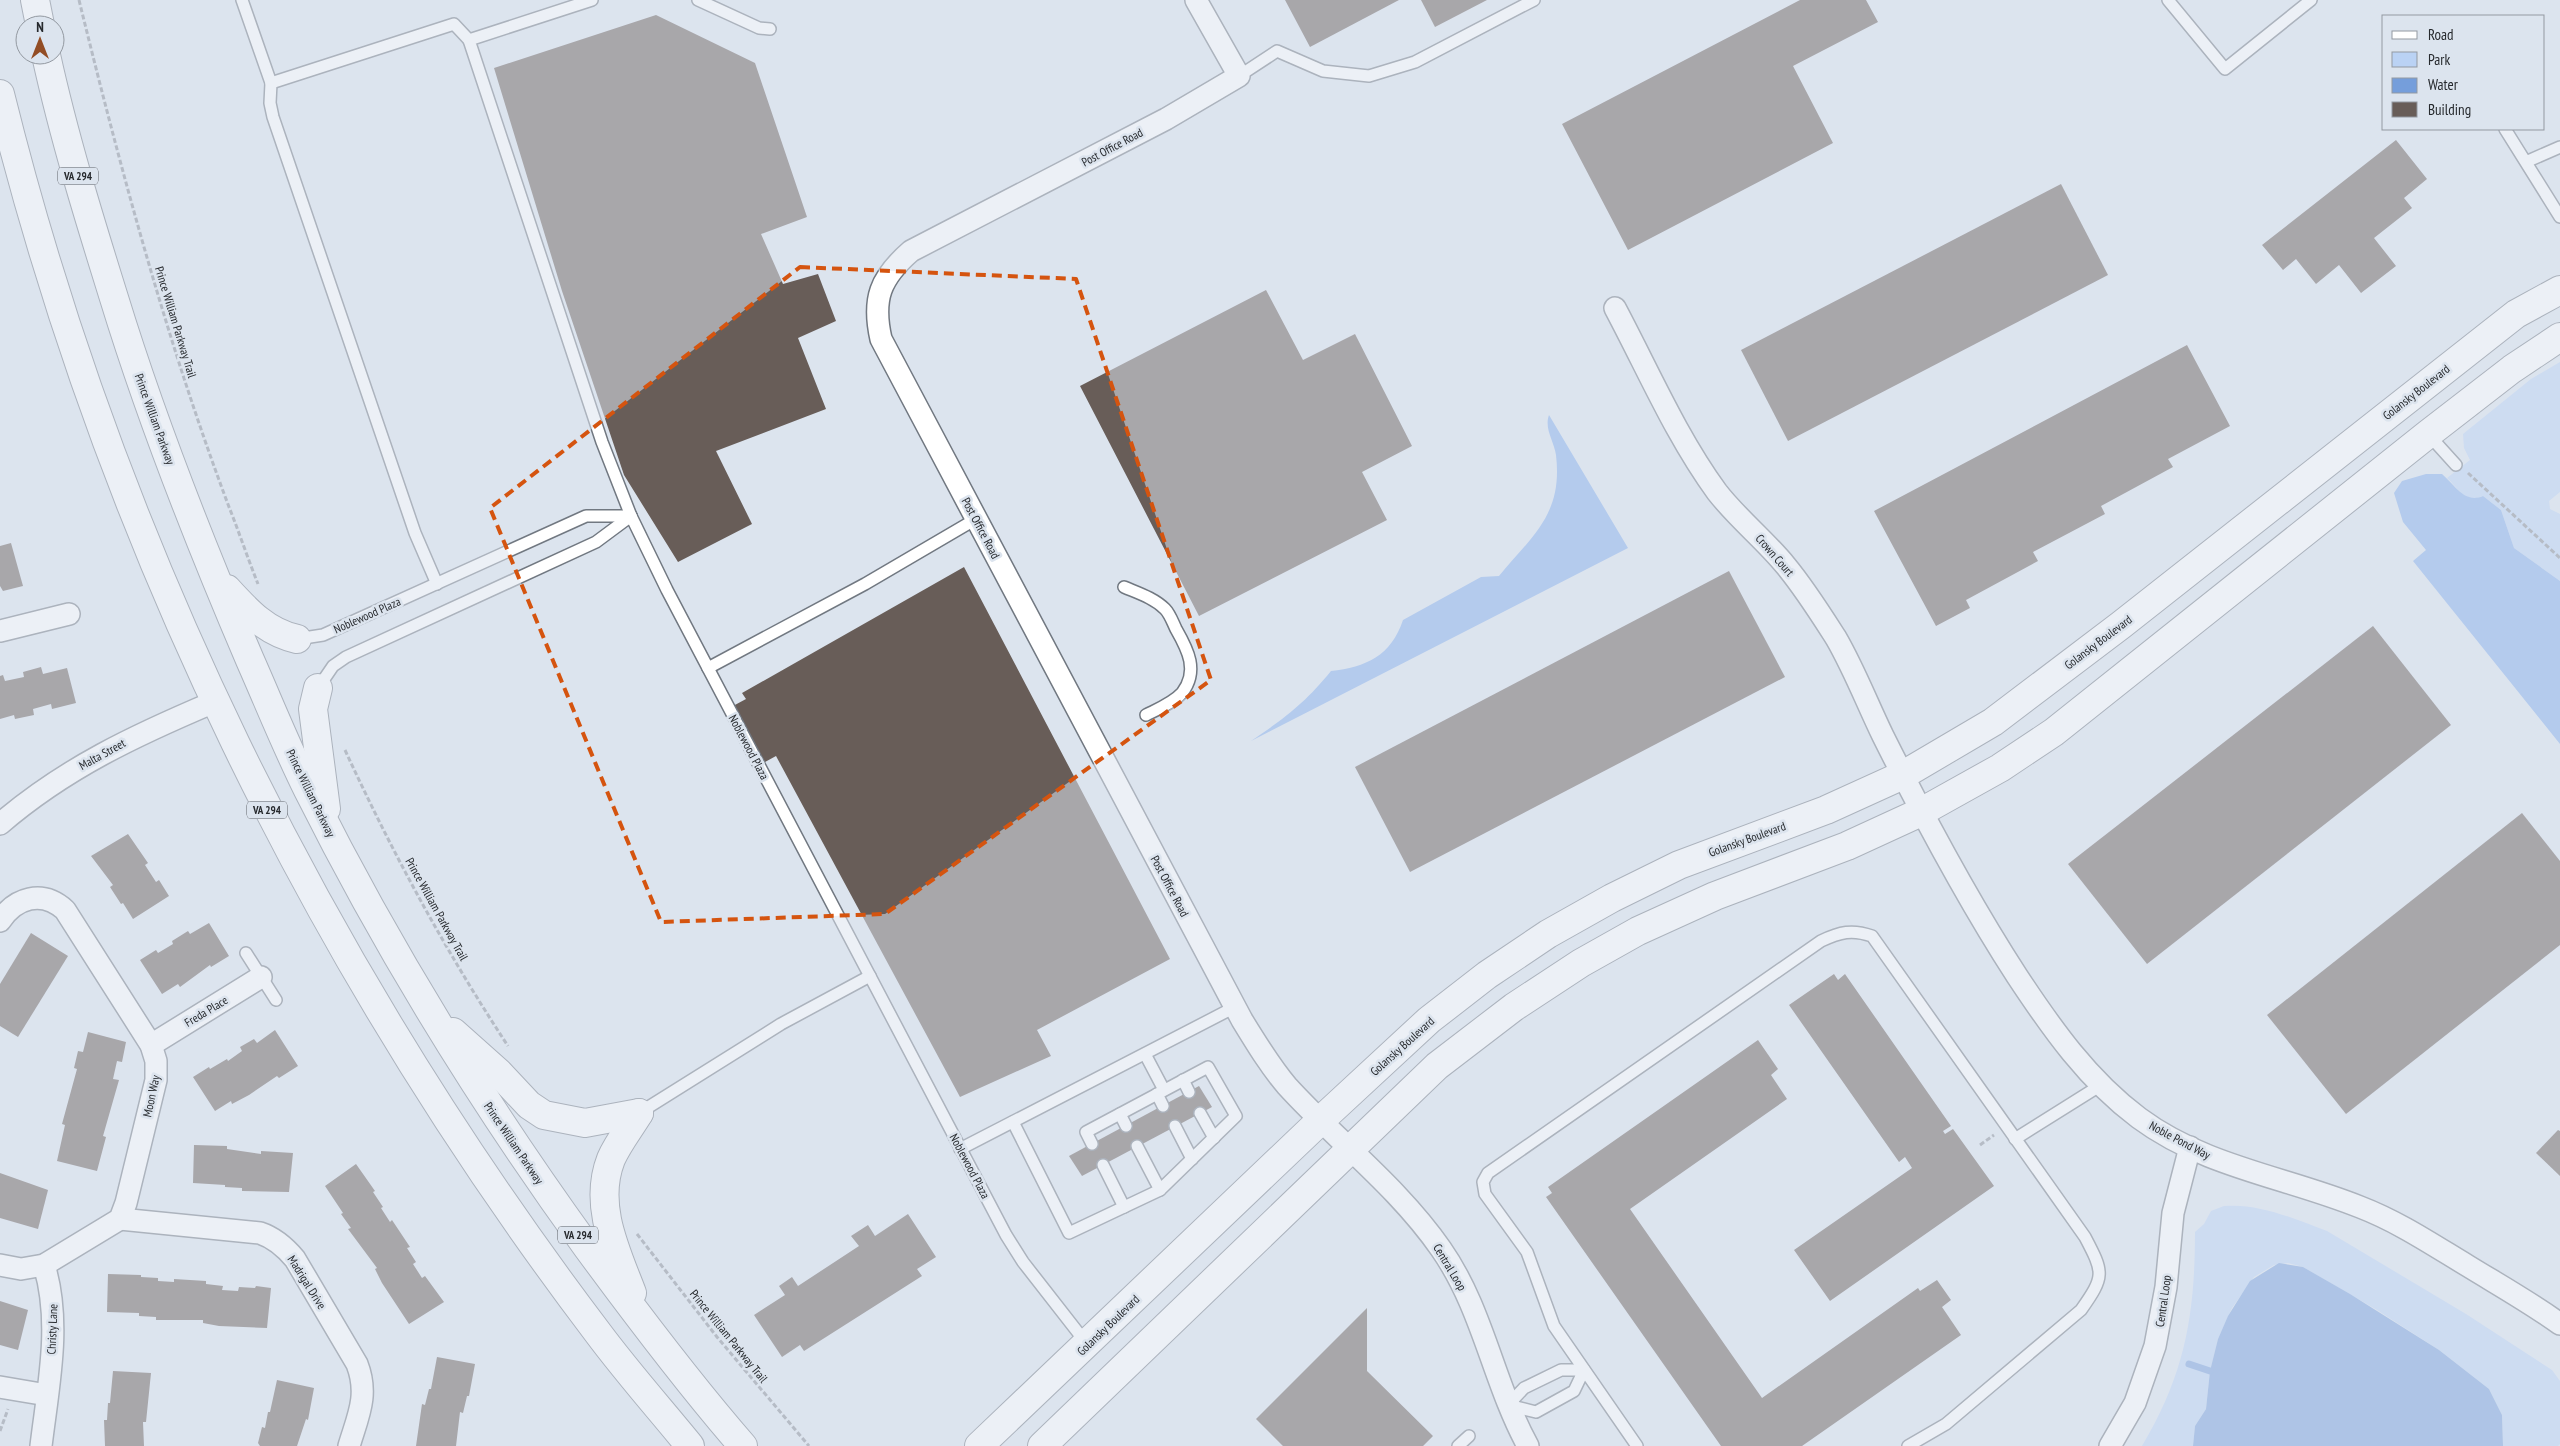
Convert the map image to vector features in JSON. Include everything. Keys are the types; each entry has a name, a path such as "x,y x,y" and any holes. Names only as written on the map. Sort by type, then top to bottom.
{"main road":[{"path":"35,0 38,15"},
{"name":"Prince William Parkway","path":"49,65 86,208 132,356 168,460 213,573 292,756 329,831 372,912 429,1012 498,1120 540,1182 642,1321 743,1446"},
{"name":"VA 294","path":"0,94 52,287 72,349 125,494 171,607 214,702 260,796 325,916 411,1063 457,1134 553,1273 612,1351 690,1446"},
{"name":"Golansky Boulevard","path":"979,1446 1088,1345 1321,1120 1429,1020 1487,975 1548,934 1612,898 1679,865 1826,810 1903,775 1994,722 2121,625 2516,314 2560,290"},
{"path":"1042,1446 1437,1066 1514,1008 1581,963 1638,931 1715,896 1847,846 1921,812 2000,768 2054,732 2428,434 2512,369 2560,337"},
{"path":"2402,402 2428,434"},
{"path":"213,573 263,625 281,635 297,639"},
{"path":"318,688 313,709 329,831"},
{"path":"429,1012 499,1074 529,1105 544,1115 585,1123 639,1113"},
{"path":"639,1113 611,1159 605,1199 607,1224 642,1321"}],"street":[{"path":"1196,0 1239,76"},
{"name":"Post Office Road","path":"1239,76 1166,119 911,251 893,266 883,282 877,301 877,320 881,339 1235,1008 1265,1057 1287,1085 1321,1120"},
{"name":"Crown Court","path":"1616,308 1694,459 1720,496 1785,565 1821,614 1848,659 1921,812"},
{"path":"0,631 69,614"},
{"name":"Malta Street","path":"0,824 49,786 105,751 214,702"},
{"name":"Noble Pond Way","path":"1921,812 1995,942 2053,1030 2101,1085 2139,1118 2190,1147 2247,1171 2326,1194 2411,1230 2560,1324"},
{"name":"Moon Way","path":"0,921 11,906 24,900 38,898 59,905 151,1044 156,1061 156,1080 126,1203 120,1220"},
{"name":"Freda Place","path":"151,1044 261,977"},
{"name":"Central Loop","path":"1321,1120 1398,1196 1442,1250 1464,1288 1482,1328 1508,1405 1528,1446"},
{"name":"Central Loop","path":"2110,1446 2135,1402 2156,1346 2166,1287 2173,1213 2190,1147"},
{"path":"0,1265 21,1269 44,1265 120,1220"},
{"name":"Madrigal Drive","path":"120,1220 260,1233 270,1236 287,1249 295,1259 333,1324 362,1378 362,1402 350,1446"},
{"name":"Christy Lane","path":"41,1446 54,1329 52,1298 44,1265"},
{"path":"0,1387 47,1395"}],"lane":[{"path":"242,0 271,83 270,103 273,117 415,534 437,584"},
{"path":"469,40 592,0"},
{"path":"698,0 759,28 770,29"},
{"path":"1239,76 1277,51 1323,71 1369,76 1415,62 1534,0"},
{"path":"2168,0 2225,69 2311,0"},
{"path":"271,83 454,24 469,40 602,442 631,516 596,542 346,658 333,666 318,688"},
{"path":"2506,130 2528,162 2560,216"},
{"path":"2528,162 2560,147"},
{"path":"2428,434 2456,464"},
{"name":"Noblewood Plaza","path":"297,639 323,636 586,516 631,516 708,668 1006,1235 1023,1262 1088,1345"},
{"path":"708,668 865,584 976,519"},
{"path":"1124,587 1150,599 1166,610 1184,644 1192,666 1189,679 1181,694 1175,700 1146,715"},
{"path":"1637,1446 1554,1326 1527,1252 1485,1194 1483,1182 1488,1172 1822,941 1839,932 1856,931 1872,936 2085,1237 2100,1264 2097,1287 2081,1310 2019,1365 1946,1424 1908,1446"},
{"path":"246,953 276,1000"},
{"path":"639,1113 781,1024 870,976"},
{"path":"960,1149 1235,1008"},
{"path":"1144,1054 1160,1092 1163,1106"},
{"path":"1012,1122 1070,1233 1160,1190 1236,1116 1208,1066 1086,1132 1092,1144"},
{"path":"1183,1080 1189,1092"},
{"path":"2015,1139 2101,1085"},
{"path":"1200,1113 1214,1138"},
{"path":"1120,1114 1126,1126"},
{"path":"1175,1126 1192,1159"},
{"path":"1137,1146 1160,1190"},
{"path":"1103,1165 1124,1207"},
{"path":"1560,1370 1584,1370 1574,1391 1536,1412 1508,1405 1524,1388 1560,1370"},
{"path":"1458,1446 1469,1436"}],"path":[{"name":"Prince William Parkway Trail","path":"79,0 132,206 169,333 214,466 262,592"},
{"path":"2456,464 2478,481 2560,558"},
{"name":"Prince William Parkway Trail","path":"344,748 419,896 466,980 513,1054"},
{"path":"1980,1145 1997,1134"},
{"name":"Prince William Parkway Trail","path":"637,1234 717,1337 809,1446"}],"highlighted area":[{"path":"800,267 1076,279 1211,680 885,914 661,922 490,508"}],"green space":[{"path":"2560,362 2560,492 2549,501 2550,509 2560,514 2560,581 2514,548 2501,510 2483,496 2477,498 2467,497 2447,478 2470,460 2464,448 2463,434 2531,379"},
{"path":"2224,1206 2264,1209 2327,1231 2466,1314 2552,1370 2560,1381 2560,1444 2558,1446 2503,1446 2502,1415 2489,1389 2439,1350 2377,1310 2303,1267 2288,1263 2274,1265 2254,1277 2232,1308 2218,1339 2210,1371 2206,1409 2195,1426 2193,1446 2142,1446 2157,1420 2168,1394 2178,1369 2185,1343 2193,1290 2195,1232 2204,1224 2211,1211"}],"shaded area":[{"path":"1549,415 1628,548 1251,741 1294,709 1331,671 1366,663 1376,658 1392,643 1403,620 1481,577 1499,576 1543,522 1555,493 1557,475 1556,455 1548,430"},
{"path":"2426,474 2442,474 2466,496 2477,498 2483,496 2501,510 2514,548 2560,581 2560,744 2413,561 2426,550 2403,522 2394,493 2402,481"}],"water":[{"path":"2279,1263 2303,1267 2350,1294 2439,1350 2489,1389 2502,1415 2503,1446 2193,1446 2195,1426 2206,1409 2210,1371 2218,1339 2228,1316 2250,1281"}],"building":[{"path":"1285,0 1399,0 1310,47"},
{"path":"1421,0 1487,0 1435,27"},
{"path":"1800,0 1866,0 1878,22 1793,66 1833,143 1628,250 1562,124"},
{"path":"656,15 755,63 807,217 761,234 783,284 818,274 836,321 798,338 826,409 716,451 752,524 678,562 624,475 562,291 494,68"},
{"path":"2396,140 2427,179 2404,198 2412,208 2374,238 2396,266 2361,293 2339,265 2316,284 2296,259 2283,270 2262,245"},
{"path":"2061,184 2108,275 1788,441 1741,350"},
{"path":"1266,290 1303,360 1355,334 1412,446 1362,472 1387,520 1199,616 1080,386"},
{"path":"2187,345 2230,426 2168,459 2173,467 2101,506 2105,514 2033,552 2038,561 1966,600 1970,608 1936,626 1874,511"},
{"path":"11,543 23,586 3,591 0,586 0,546"},
{"path":"964,567 1170,959 1037,1030 1051,1056 960,1097 776,756 765,762 733,706 746,699 742,693"},
{"path":"1729,571 1785,677 1410,872 1355,767"},
{"path":"2373,626 2451,725 2147,964 2068,864"},
{"path":"41,667 43,674 67,668 76,703 52,709 51,704 33,709 34,715 15,719 14,715 0,719 0,676 3,675 5,681 24,677 23,672"},
{"path":"2522,813 2560,861 2560,945 2346,1114 2267,1015"},
{"path":"128,834 148,863 145,865 156,882 159,880 169,896 133,919 110,887 113,885 91,856"},
{"path":"209,923 229,956 211,967 210,965 180,987 178,984 162,994 140,960 156,950 158,953 173,944 172,941 188,931 190,934"},
{"path":"31,933 68,956 18,1037 0,1026 0,984"},
{"path":"1834,974 1838,980 1845,974 1951,1126 1943,1131 1945,1134 1953,1129 1994,1186 1830,1301 1794,1250 1912,1168 1905,1157 1899,1162 1789,1005"},
{"path":"275,1030 298,1066 279,1078 277,1076 249,1095 232,1104 231,1101 215,1111 193,1077 209,1067 210,1069 227,1059 228,1061 242,1051 240,1047 254,1039 257,1043"},
{"path":"88,1032 126,1042 122,1062 117,1061 113,1079 119,1080 103,1136 106,1137 97,1171 57,1161 65,1125 62,1124 77,1069 74,1068 78,1051 83,1052"},
{"path":"1758,1040 1778,1069 1771,1075 1787,1099 1630,1209 1762,1398 1918,1288 1920,1291 1937,1280 1951,1300 1942,1307 1961,1335 1802,1446 1721,1446 1546,1197 1552,1193 1548,1187"},
{"path":"1199,1086 1212,1107 1082,1176 1069,1156"},
{"path":"2558,1130 2560,1131 2560,1176 2536,1153"},
{"path":"194,1145 227,1146 227,1149 261,1154 261,1151 293,1153 289,1192 242,1191 242,1188 225,1187 225,1185 193,1183"},
{"path":"356,1164 375,1191 373,1192 390,1222 392,1220 410,1247 407,1248 416,1262 413,1264 422,1278 425,1276 444,1302 409,1324 382,1283 375,1269 377,1268 348,1229 351,1228 325,1186"},
{"path":"0,1173 48,1190 38,1229 0,1218"},
{"path":"908,1214 936,1257 917,1269 922,1276 804,1351 800,1345 782,1357 754,1315 785,1295 779,1286 792,1277 798,1286 859,1246 851,1236 868,1225 875,1236"},
{"path":"108,1274 141,1275 141,1277 158,1278 158,1281 174,1282 174,1279 206,1281 206,1284 223,1286 222,1290 238,1291 239,1287 255,1288 256,1286 271,1288 267,1328 219,1326 203,1323 203,1320 156,1320 156,1317 139,1316 139,1313 107,1312"},
{"path":"0,1301 28,1310 18,1350 0,1345"},
{"path":"1367,1308 1367,1371 1433,1436 1423,1446 1283,1446 1256,1419"},
{"path":"437,1357 475,1364 469,1396 467,1396 463,1413 460,1412 456,1446 416,1446 422,1404 425,1405 429,1389 431,1389"},
{"path":"113,1371 151,1373 146,1422 143,1422 144,1446 105,1446 104,1420 107,1420"},
{"path":"277,1380 314,1388 308,1420 306,1419 297,1446 260,1446 258,1443 262,1427 265,1428 268,1412 270,1412"}],"waterway":[{"path":"2189,1364 2210,1371"}]}
